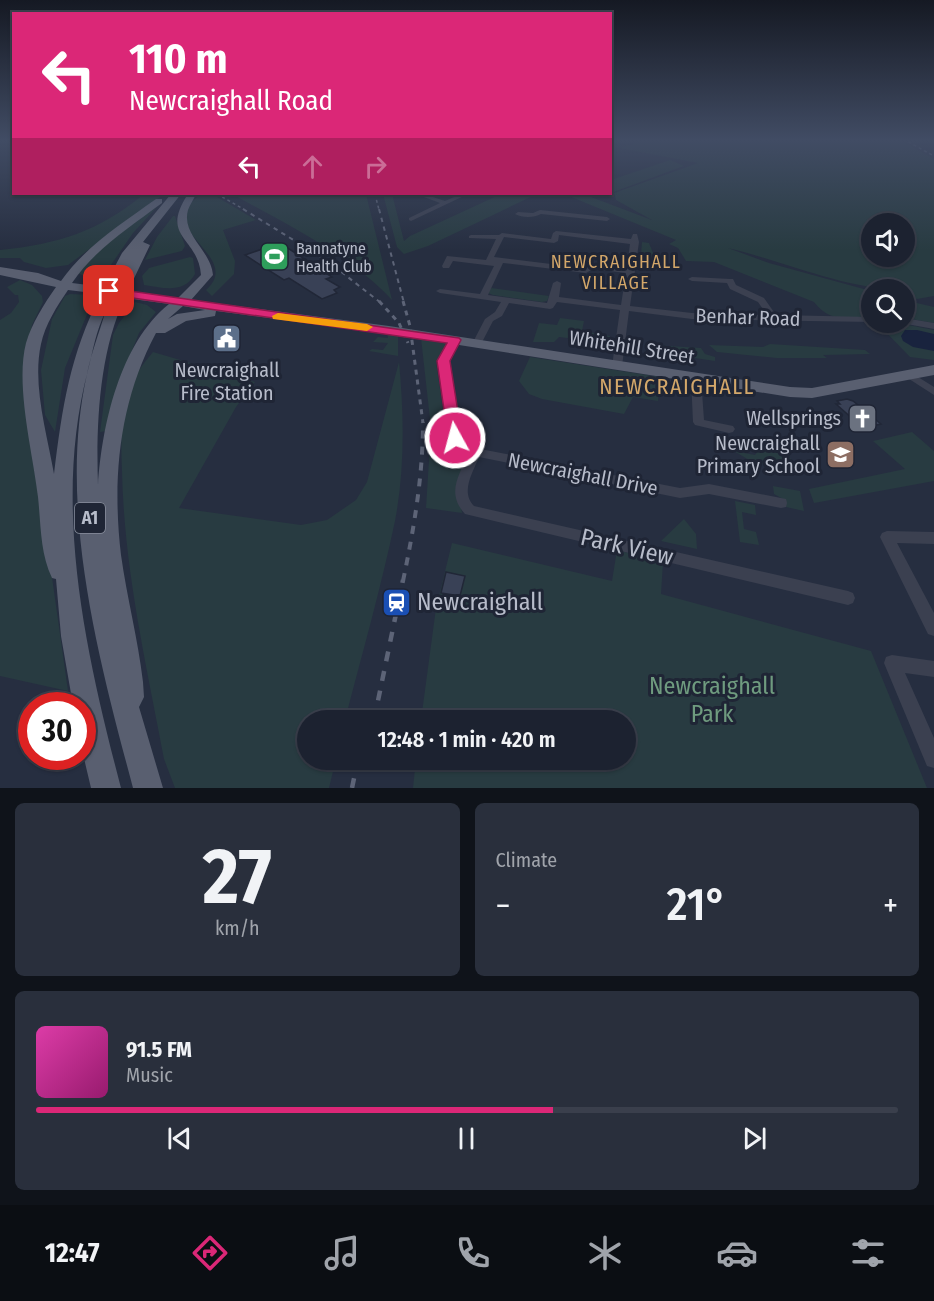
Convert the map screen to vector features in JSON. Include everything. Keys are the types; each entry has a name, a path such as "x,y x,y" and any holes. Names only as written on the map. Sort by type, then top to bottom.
{"main road":[{"path":"67,588 57,565 52,542 31,380 34,342 49,307 79,264 105,240 167,195"},
{"name":"A1","path":"106,788 80,670 67,588 63,516 63,469 66,438 75,379 106,304 144,228 175,195"},
{"name":"A1","path":"121,273 185,195"},
{"path":"132,730 125,637 112,573 110,462 117,409 128,376 155,325 181,300 200,286 208,273 207,265 186,233 180,219 182,208 191,195"},
{"path":"0,269 48,272 79,264"},
{"path":"0,269 22,275 286,318 370,328"},
{"path":"22,275 40,284 48,297 49,307"},
{"name":"A1","path":"106,304 92,393 88,450 89,505 100,600 148,788"},
{"path":"143,348 166,325 192,314 286,318"},
{"path":"307,333 325,328 357,330 370,328"},
{"name":"Whitehill Street","path":"370,328 806,393 934,370"}],"street":[{"path":"422,195 446,203"},
{"path":"410,220 463,195"},
{"path":"518,214 534,215 540,212 607,219"},
{"path":"471,237 501,237 502,235 554,241 564,214"},
{"path":"556,233 635,239 617,366"},
{"path":"499,262 489,259 501,237"},
{"path":"588,256 587,262 591,266 631,272"},
{"path":"446,266 450,258 586,270 591,266"},
{"path":"483,297 499,262"},
{"path":"692,279 730,281 734,287 761,300 773,318"},
{"path":"554,299 556,283"},
{"path":"440,291 506,300 499,314 489,320 477,344"},
{"name":"Benhar Road","path":"506,300 550,306 554,299 692,316 861,320"},
{"path":"915,323 934,326"},
{"path":"455,340 444,361 455,438 462,447 475,452"},
{"path":"910,375 934,392"},
{"path":"696,378 698,420 704,424 729,429"},
{"name":"Newcraighall Drive","path":"475,452 680,492 710,489 781,503"},
{"name":"Park View","path":"475,452 460,492 463,505 470,510 848,598"},
{"path":"934,538 887,537 934,629"},
{"path":"934,669 892,663 934,759"}],"green space":[{"path":"623,176 658,176 612,193 612,180"},
{"path":"662,176 934,176 934,296 915,298 915,279 861,279 861,285 859,285 728,248 769,263 861,288 861,317 833,316 820,309 814,302 714,262 686,261 678,248 669,244 676,240 566,195 586,195 652,220 616,200 614,193"},
{"path":"143,195 163,195 68,265 46,268 24,262 20,258 0,258 0,250 41,244 77,234 111,218"},
{"path":"199,195 214,195 256,220 223,230 235,261 234,274 212,296 206,290 214,279 215,268 211,258 188,228 185,218 187,207"},
{"path":"234,195 366,195 392,300 376,284 338,255"},
{"path":"383,195 392,195 404,241 410,236 499,195 535,195 428,246 404,254 397,247"},
{"path":"157,207 133,233 102,278 87,277 77,273 113,237"},
{"path":"175,216 185,246 182,251 145,260 157,237"},
{"path":"642,242 649,243 660,270 640,268"},
{"path":"193,258 195,274 185,285 172,288 144,285 142,276 149,268"},
{"path":"20,280 32,285 42,296 43,302 32,325 27,358 32,435 68,691 0,676 0,320 11,313 19,302 18,295 7,287"},
{"path":"491,288 549,296 547,301 542,302 493,295 488,293"},
{"path":"70,294 95,295 65,368 55,432 45,415 41,370 52,319 65,296"},
{"path":"135,302 147,305 156,312 139,333 116,391 106,431 100,432 113,335"},
{"path":"915,303 934,307 934,323 915,320"},
{"path":"560,318 584,321 582,331 610,336 609,343 559,337 554,342 533,342 539,323 557,325"},
{"path":"915,326 934,330 934,360 910,357 887,333 915,333"},
{"path":"387,332 398,334 398,356 369,351 383,350 388,343 373,342 378,337 388,338"},
{"path":"421,338 445,341 451,345 443,357 436,361 448,446 461,453 466,462 457,481 462,513 426,508 431,428"},
{"path":"770,344 865,350 870,354 823,355 827,358 777,358 717,352 709,345 763,347"},
{"path":"653,345 701,348 705,354 715,357 715,361 648,351"},
{"path":"153,352 255,382 236,407 179,508 301,525 327,520 356,500 367,482 399,362 403,421 401,482 395,521 378,596 348,710 297,710 297,770 333,770 329,788 175,788 164,759 143,652 127,544 121,441 122,419 128,390 139,370"},
{"path":"530,357 660,377 658,401 633,397 624,414 542,399 529,394 519,381"},
{"path":"912,432 934,451 934,481 814,503 809,489 905,469 873,441"},
{"path":"764,443 784,447 795,467 791,469 754,463 734,451 755,455"},
{"path":"773,486 800,491 804,511 786,507 785,500 774,494"},
{"path":"735,501 755,505 756,515 742,512 744,529 756,532 759,545 740,542"},
{"path":"684,519 696,534 697,549 661,541"},
{"name":"Newcraighall Park","path":"452,543 612,581 617,550 663,562 661,594 871,651 927,788 413,788 415,770 636,770 636,710 422,710 436,608"}],"water":[{"path":"915,330 934,334 934,351 913,347 903,341 901,336 903,333 915,333"}],"building":[{"path":"280,243 332,277 326,279 340,287 334,290 337,293 322,299 289,278 284,280 245,255"},
{"name":"Wellsprings","path":"847,399 853,401 881,424 863,428 836,404 840,404 837,401"},
{"path":"446,572 465,576 460,596 441,593"}],"railway":[{"path":"219,195 245,210"},
{"path":"375,195 379,210"},
{"path":"243,209 326,260 380,303"},
{"path":"379,209 404,303"},
{"path":"403,301 410,326 423,423"},
{"path":"380,303 399,323 408,343"},
{"path":"403,581 417,502 423,423"},
{"path":"376,710 403,580"},
{"path":"352,788 356,770"}],"slow traffic":[{"path":"278,316 367,327"}],"place":[{"name":"Bannatyne Health Club","path":"275,257"},
{"name":"Newcraighall Fire Station","path":"227,339"},
{"name":"Wellsprings","path":"862,418"},
{"name":"Newcraighall Primary School","path":"841,455"},
{"name":"Newcraighall","path":"396,602"}],"district":[{"name":"NEWCRAIGHALL VILLAGE","path":"616,272"},
{"name":"NEWCRAIGHALL","path":"677,386"}],"route":[{"path":"109,291 455,340 444,357 444,361 455,438"}]}
